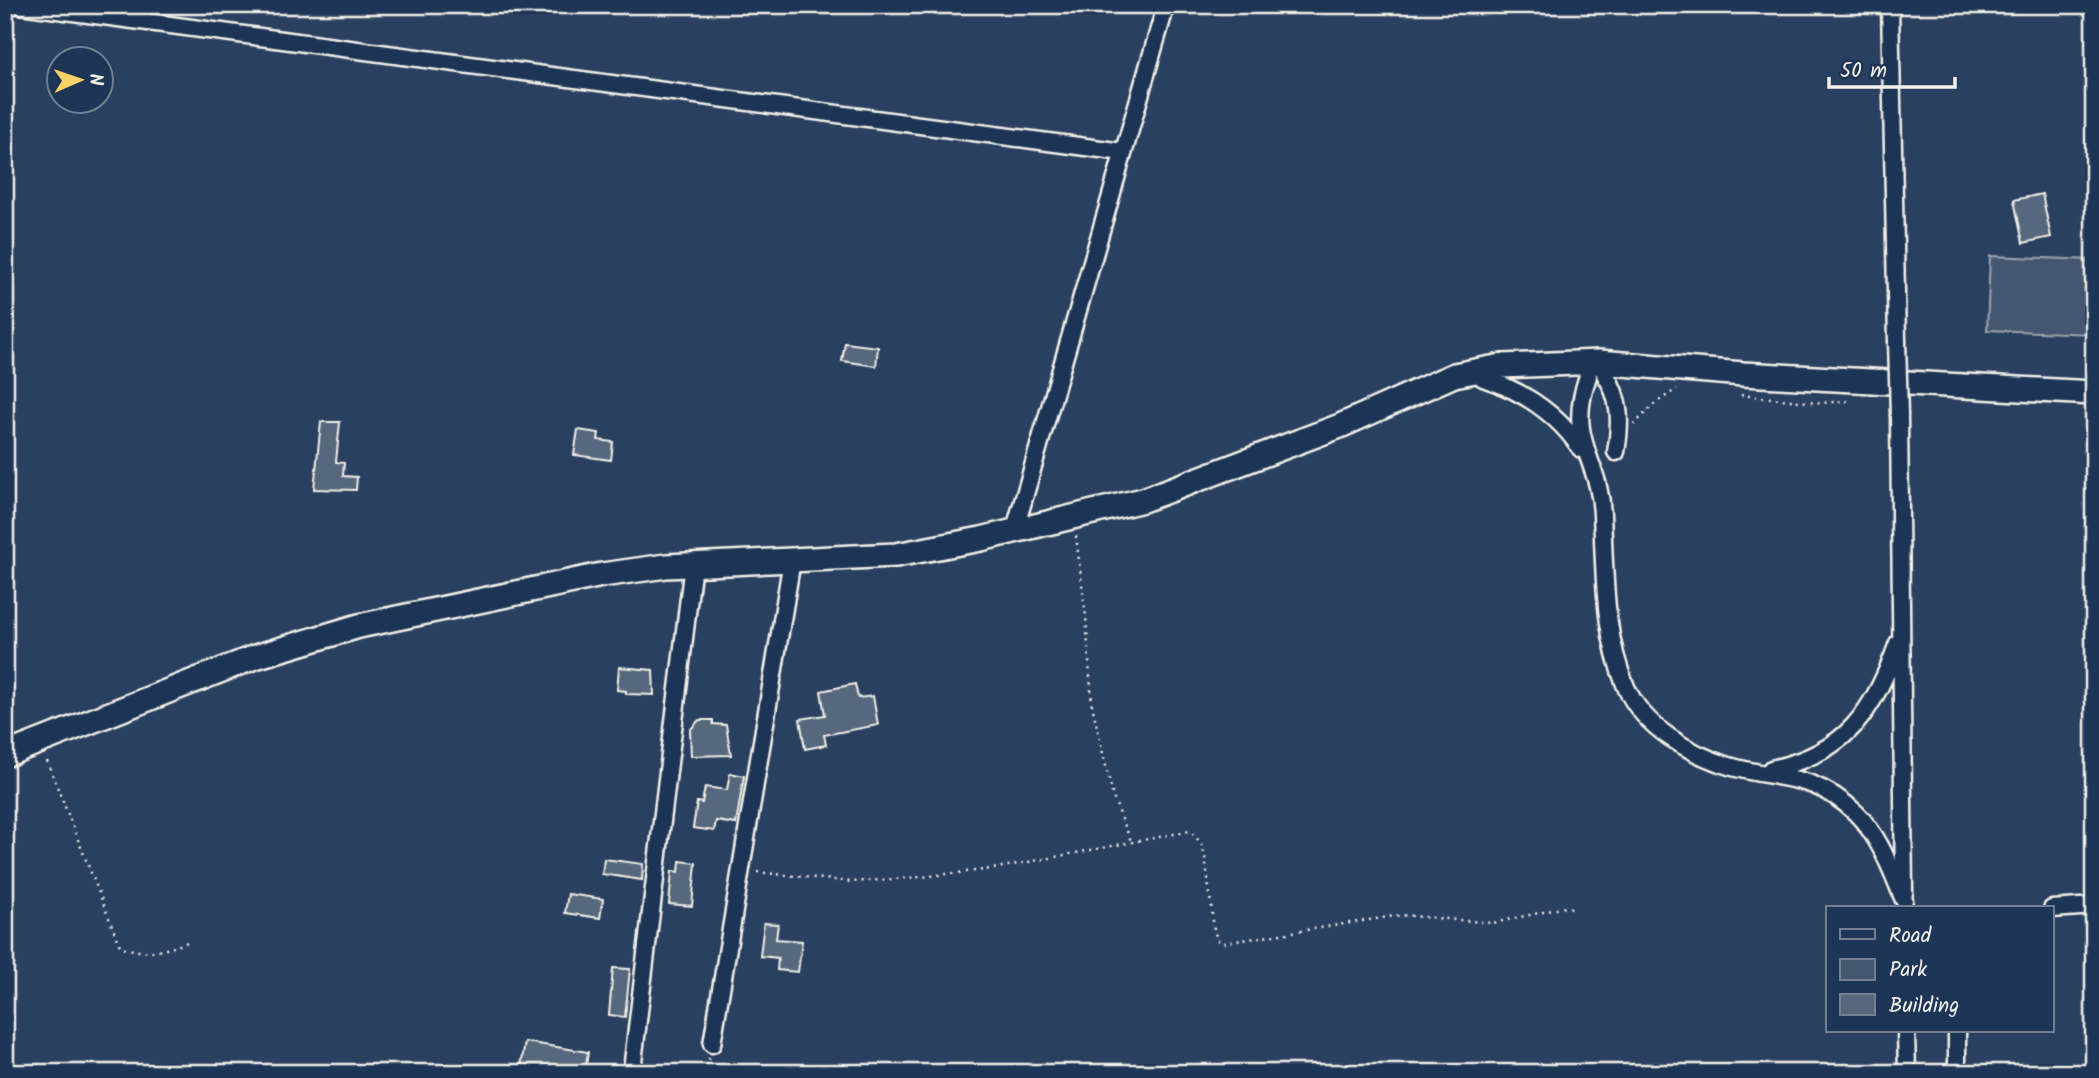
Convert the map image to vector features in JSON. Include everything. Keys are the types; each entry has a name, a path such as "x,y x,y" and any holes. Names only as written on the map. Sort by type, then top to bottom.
{"main road":[{"path":"5,755 255,657 359,626 602,575 693,564 896,555 1143,500 1340,426 1454,375 1502,366 1599,362 1756,374 2094,393"}],"street":[{"path":"20,5 1123,152"},
{"path":"1016,530 1166,5"},
{"path":"1890,5 1899,415 1904,904"},
{"path":"1605,374 1614,388 1619,408 1616,452"},
{"path":"1588,376 1578,415 1588,460 1602,501 1608,623 1627,691 1649,720 1674,740 1731,766 1796,778 1826,791 1855,813 1879,841 1904,904"},
{"path":"1483,378 1529,397 1572,436 1588,460"},
{"path":"712,1044 792,560"},
{"path":"632,1070 693,564"},
{"path":"1762,771 1795,764 1830,748 1853,731 1887,673 1902,634"},
{"path":"2054,909 2094,906"},
{"path":"1906,1032 1907,1073"},
{"path":"1957,1032 1957,1073"}],"path":[{"path":"1616,452 1654,404 1687,385"},
{"path":"1738,395 1819,403 1852,400"},
{"path":"1067,517 1079,541 1091,705 1114,797 1132,842"},
{"path":"38,742 66,803 120,946 135,952 163,951 190,941"},
{"path":"741,866 761,873 852,882 992,869 1191,831 1201,842 1214,929 1217,940 1224,943 1401,915 1493,923 1566,907 1574,908"}],"green space":[{"path":"1990,256 2094,260 2094,334 1987,330"}],"building":[{"path":"2042,194 2051,237 2023,243 2014,200"},
{"path":"845,343 878,347 876,366 842,361"},
{"path":"321,422 340,422 336,462 344,463 343,476 357,477 356,490 314,489"},
{"path":"578,430 599,433 598,440 613,442 611,460 574,455"},
{"path":"619,667 653,670 654,695 626,694 626,691 617,690"},
{"path":"855,684 858,698 873,696 878,725 824,735 826,745 805,749 800,719 825,715 821,691"},
{"path":"699,720 713,720 713,724 726,725 731,755 691,756 690,730"},
{"path":"730,773 744,776 736,824 716,821 714,831 693,828 697,802 702,803 705,787 727,790"},
{"path":"604,859 643,864 642,880 602,874"},
{"path":"680,861 696,863 692,906 669,904 672,871 679,872"},
{"path":"568,894 603,899 600,918 565,913"},
{"path":"764,923 778,924 776,939 802,941 798,972 777,970 778,958 760,956"},
{"path":"613,968 630,969 625,1017 609,1015"},
{"path":"525,1042 588,1052 585,1073 520,1073"}]}
